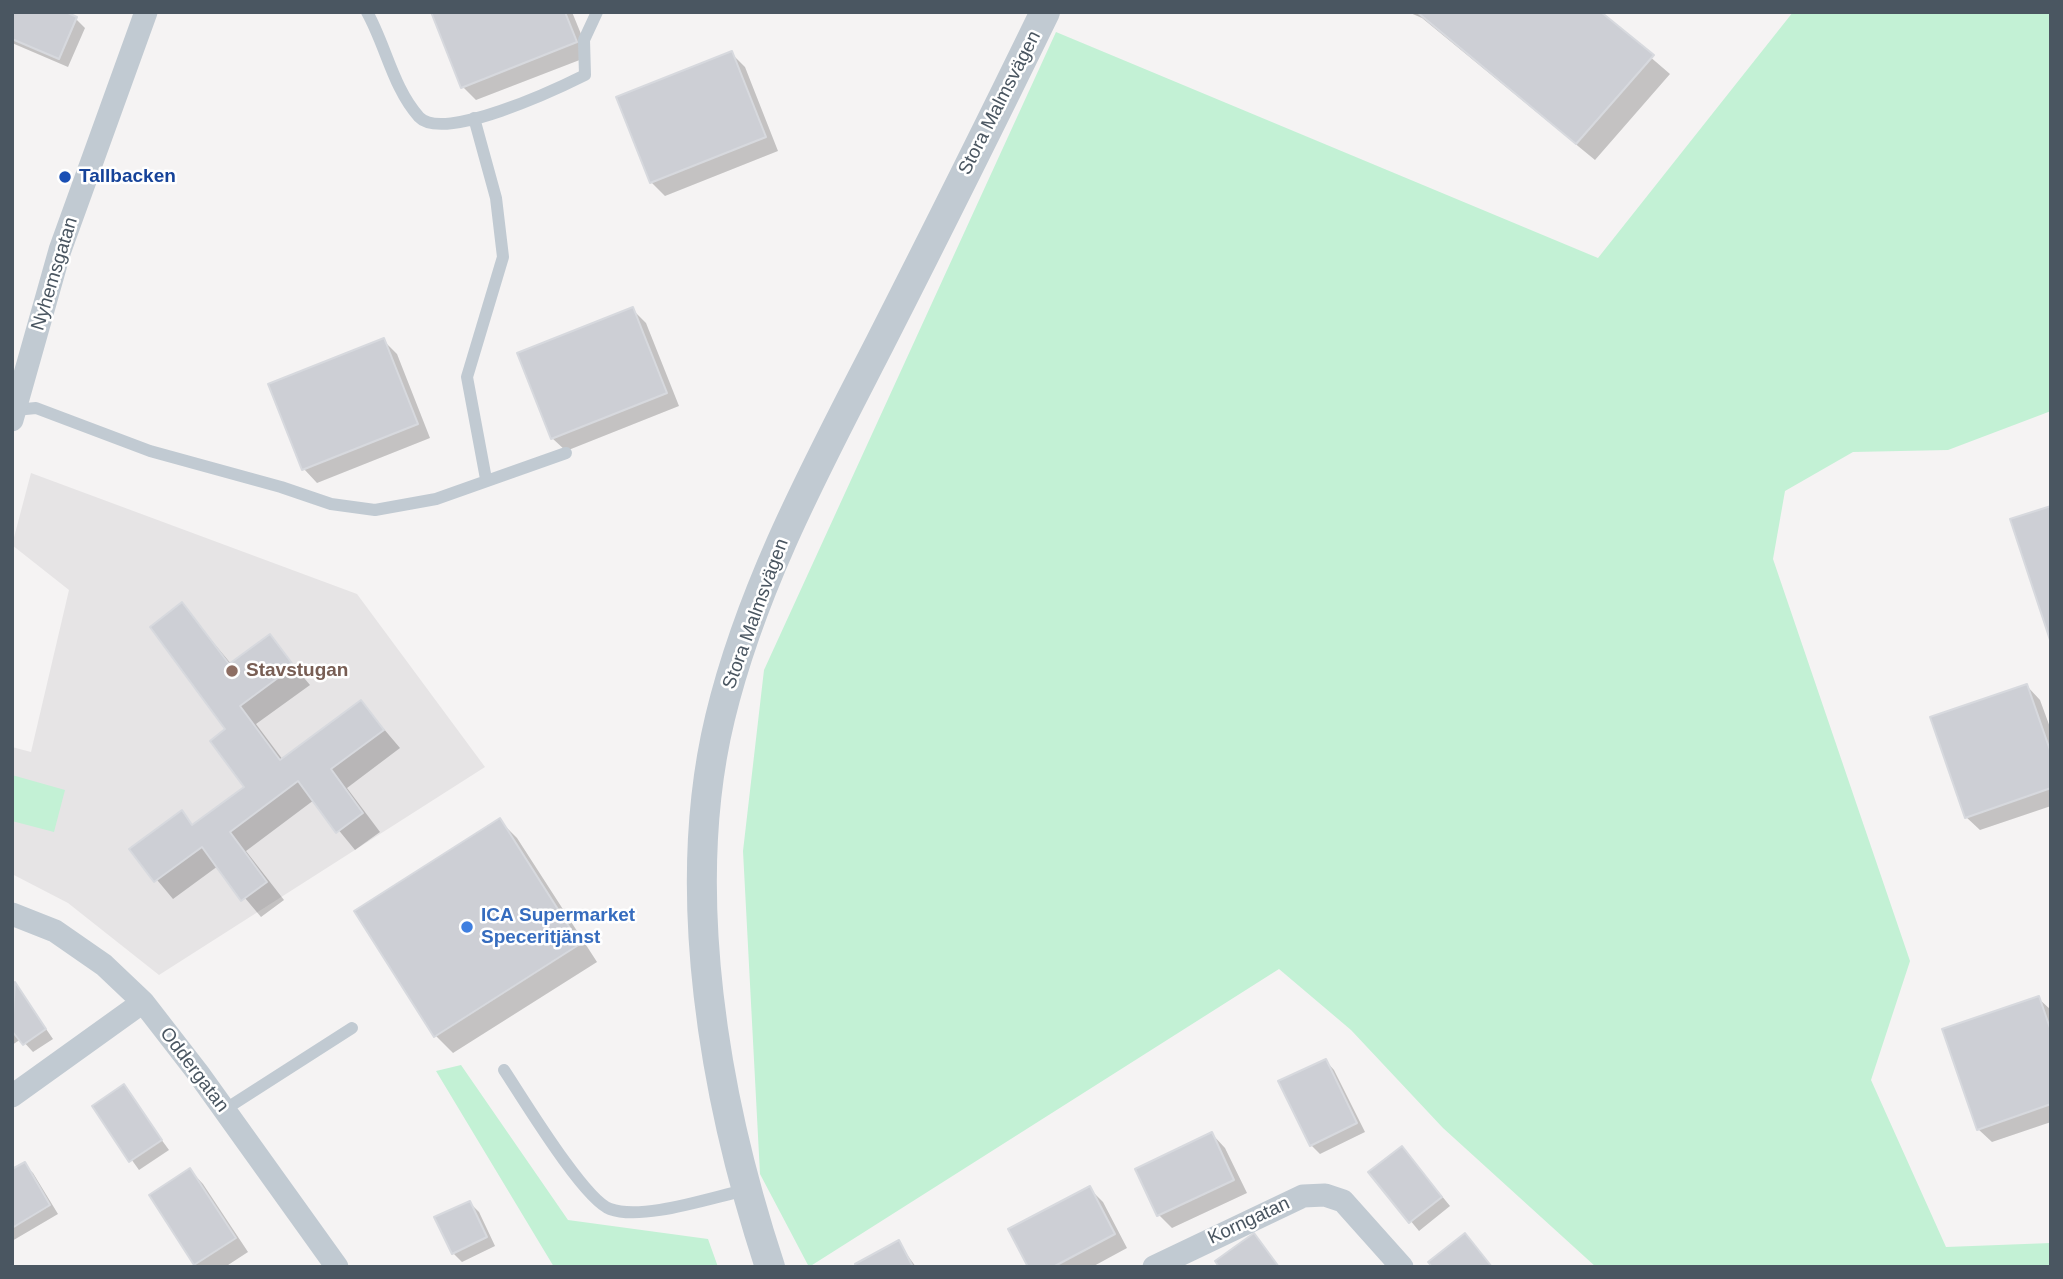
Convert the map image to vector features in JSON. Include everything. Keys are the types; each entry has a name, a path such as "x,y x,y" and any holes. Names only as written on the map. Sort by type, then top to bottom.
{"street":[{"name":"Nyhemsgatan","path":"14,415 60,250 146,12"},
{"name":"Stora Malmsvägen","path":"770,1267 747,1190 717,1058 703,938 706,815 719,719 772,558 1045,12"},
{"name":"Oddergatan","path":"12,914 55,931 104,965 143,1002 337,1267"},
{"path":"12,1096 143,1002"},
{"name":"Korngatan","path":"1154,1267 1303,1196 1325,1195 1342,1201 1402,1267"}],"lane":[{"path":"366,12 397,82 421,119 437,126 474,118 546,94 585,75 584,40 597,12"},
{"path":"474,118 496,198 503,257 467,377 486,479"},
{"path":"14,415 36,408 150,451 281,487 331,504 375,510 436,499 486,479 566,453"},
{"path":"224,1110 352,1028"},
{"path":"504,1070 575,1173 608,1209 629,1213 747,1190"}],"shaded area":[{"name":"Stavstugan","path":"31,473 357,594 485,767 159,975 68,903 12,874 12,747 31,752 69,590 12,545"}],"green space":[{"path":"1793,12 2051,12 2051,411 1948,450 1853,452 1785,491 1773,559 1910,961 1871,1080 1946,1247 2051,1243 2051,1267 1596,1267 1443,1128 1351,1030 1279,969 809,1267 760,1174 743,851 764,670 1056,32 1598,258"},
{"path":"12,775 65,790 54,832 12,821"},
{"path":"461,1065 568,1220 708,1239 718,1267 554,1267 436,1071"}],"building":[{"path":"12,12 66,12 77,17 59,59 12,39"},
{"path":"431,12 565,12 577,42 461,88"},
{"path":"1417,12 1601,12 1654,55 1576,144"},
{"path":"732,51 766,137 650,183 616,97"},
{"path":"633,307 667,393 551,439 517,353"},
{"path":"384,338 418,424 302,470 268,384"},
{"path":"2051,506 2051,643 2010,519"},
{"path":"182,602 229,664 270,634 294,666 240,706 280,760 361,700 384,730 331,769 363,813 336,833 298,781 230,832 267,882 241,901 202,847 154,882 129,849 182,810 192,825 244,787 210,741 225,729 150,627"},
{"path":"2027,684 2051,753 2051,788 1965,818 1930,717"},
{"name":"ICA Supermarket Speceritjänst","path":"500,818 580,944 434,1037 354,911"},
{"path":"15,982 46,1029 23,1045 12,1031"},
{"path":"2039,996 2051,1031 2051,1104 1977,1130 1942,1029"},
{"path":"1326,1059 1357,1123 1310,1146 1278,1081"},
{"path":"124,1084 162,1140 129,1162 92,1106"},
{"path":"1212,1132 1234,1180 1157,1216 1135,1169"},
{"path":"1402,1146 1442,1197 1409,1223 1368,1172"},
{"path":"25,1162 50,1205 12,1228 12,1169"},
{"path":"190,1168 236,1238 194,1265 149,1195"},
{"path":"1090,1186 1115,1234 1053,1267 1028,1267 1008,1229"},
{"path":"470,1201 487,1237 452,1254 434,1217"},
{"path":"1254,1233 1279,1267 1219,1267 1215,1261"},
{"path":"1465,1233 1492,1267 1432,1267 1428,1262"},
{"path":"899,1240 913,1267 856,1267 855,1264"}],"place":[{"name":"Tallbacken","path":"65,177"},
{"name":"Stavstugan","path":"232,671"},
{"name":"ICA Supermarket Speceritjänst","path":"467,927"}]}
